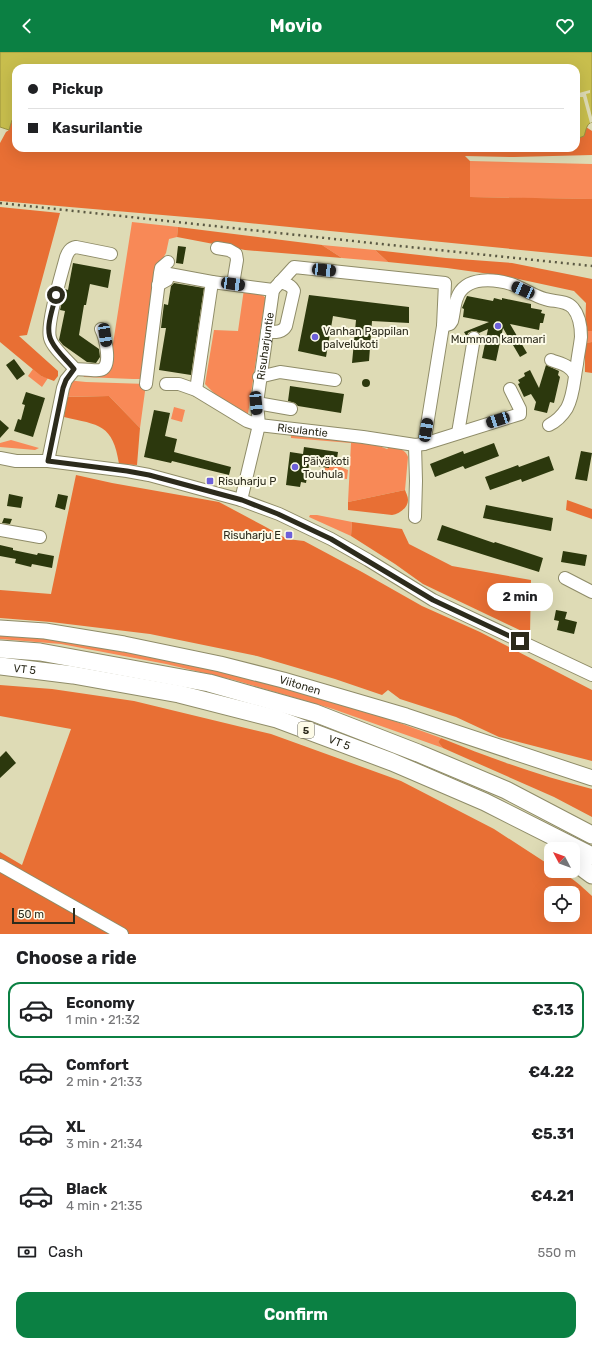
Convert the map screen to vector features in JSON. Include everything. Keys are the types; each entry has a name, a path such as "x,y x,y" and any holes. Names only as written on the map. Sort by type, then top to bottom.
{"highway":[{"name":"VT 5","path":"0,649 40,652 209,683 315,712 506,790 592,835"},
{"name":"VT 5","path":"0,666 73,675 179,694 277,719 392,762 485,802 592,856"},
{"path":"485,802 545,842"},
{"path":"580,866 592,875"}],"main road":[{"name":"Viitonen","path":"0,628 45,632 124,644 220,664 276,678 398,714 592,778"}],"street":[{"path":"102,329 105,335 107,362 103,369 99,370 74,369 52,344 49,328 66,257 71,249 76,247 111,254"},
{"path":"217,248 229,250 236,254 237,260 233,284"},
{"path":"146,384 161,268 168,262"},
{"path":"277,286 294,267 445,282 443,326 419,445 415,517"},
{"path":"158,285 167,280 168,274 212,282 233,284 277,286 288,284 294,291 286,326 278,332 267,332"},
{"path":"443,326 450,324 452,321 457,297 460,292 469,284 475,282 496,281 513,285 545,299 563,302 573,307 580,326 581,337 574,387 567,408 557,421 550,425"},
{"path":"196,390 212,282"},
{"name":"Risuharjuntie","path":"258,425 256,403 259,378 277,286"},
{"path":"458,433 474,338"},
{"path":"551,360 569,367 575,375"},
{"path":"48,461 54,447 63,388 66,380 74,369"},
{"path":"259,378 280,372 335,380"},
{"name":"Risulantie","path":"166,384 179,384 196,390 247,421 258,425 419,445"},
{"path":"419,445 520,414 520,409 510,389"},
{"path":"256,403 291,409"},
{"path":"242,500 258,425"},
{"path":"0,458 16,461 48,461 127,471 149,475 242,500 278,514 331,539 433,600 592,675"},
{"path":"0,530 40,537"},
{"path":"565,578 592,592"},
{"path":"0,865 122,934"}],"shaded area":[{"path":"0,52 592,52 592,122 587,126 584,136 580,138 580,64 12,64 12,120 9,130 0,127"},
{"path":"12,120 12,152 580,152 580,138 584,136 586,127 592,131 592,155 514,157 465,156 470,161 470,197 592,199 592,257 209,219 0,201 0,143 6,132 9,130"},
{"path":"470,161 592,164 592,199 469,197"},
{"path":"0,207 60,213 27,335 19,336 58,371 58,376 54,381 41,376 0,342"},
{"path":"132,222 178,227 177,237 169,239 166,253 159,265 143,375 140,379 84,377 82,373 110,363"},
{"path":"178,227 322,245 342,258 245,250 177,237"},
{"path":"322,245 375,250 388,262 342,258"},
{"path":"375,250 446,258 512,263 592,279 592,331 585,331 586,303 574,291 504,276 388,262"},
{"path":"244,289 257,291 266,298 248,414 242,413 230,407 205,384 214,330 238,331"},
{"path":"585,331 592,331 592,342 585,343"},
{"path":"592,342 592,373 585,372 585,343"},
{"path":"33,369 41,376 48,378 42,387 28,376"},
{"path":"66,380 146,384 140,428 109,396 61,397"},
{"path":"109,396 140,428 137,465 119,464 113,441 102,428 87,422 64,417 67,397"},
{"path":"174,407 185,410 182,422 171,419"},
{"path":"291,433 371,443 387,449 390,447 401,449 408,457 405,490 348,502 351,443 291,438"},
{"path":"11,440 39,448 35,450 0,447 0,443"},
{"path":"329,464 348,470 347,479 324,477 325,467 328,468"},
{"path":"76,475 219,502 287,539 304,541 422,606 480,632 592,690 592,761 499,737 456,717 400,699 388,690 382,695 335,679 257,656 150,634 51,622 0,618 0,590 51,594"},
{"path":"405,490 408,503 403,510 395,514 392,515 348,510 348,502"},
{"path":"567,500 592,509 592,519 566,510"},
{"path":"310,515 352,522 351,536 309,517"},
{"path":"352,522 402,529 409,544 452,566 531,580 530,635 423,584 351,536"},
{"path":"0,633 40,636 223,670 378,715 441,738 438,742 443,748 333,709 234,680 166,664 61,644 0,639"},
{"path":"0,685 52,689 134,701 271,734 401,781 494,829 544,861 544,878 570,878 578,884 592,896 592,934 0,934 0,852 22,865 71,729 0,716"},
{"path":"441,738 515,766 592,789 592,817 554,797 443,748 438,742"}],"pier":[{"path":"590,90 590,93 586,94 592,117 592,122 590,123 583,97 580,97 580,93"}],"building":[{"path":"178,246 186,247 183,264 176,263"},
{"path":"73,263 111,270 108,288 90,284 86,305 84,305 79,335 99,349 100,357 96,363 87,362 63,345 59,340 65,311 60,310 65,289 68,290"},
{"path":"174,283 204,288 191,375 159,370 166,328 161,328 164,304 168,305 171,286"},
{"name":"Vanhan Pappilan palvelukoti","path":"309,295 409,307 409,323 372,321 369,361 352,363 356,320 333,316 326,357 298,351"},
{"name":"Mummon kammari","path":"467,296 493,301 494,298 502,300 502,298 531,304 531,308 542,310 541,313 545,314 543,323 540,323 539,330 510,324 527,353 520,357 503,328 496,361 482,358 488,329 479,333 472,331 468,333 467,337 464,332 489,322 463,317 464,309 462,308"},
{"path":"14,359 25,374 17,380 6,365"},
{"path":"546,365 559,371 558,375 560,377 554,403 550,402 547,413 534,410 536,402 531,394 524,397 518,384 520,383 518,380 525,376 524,373 530,370 539,388"},
{"path":"366,379 369,380 369,386 366,387 363,386 362,383 363,380"},
{"path":"290,386 344,394 341,413 298,406 295,403 288,401"},
{"path":"26,392 45,398 33,437 14,431 18,419 21,420 25,405 22,404"},
{"path":"154,410 170,413 165,436 177,439 174,452 231,467 229,475 172,461 171,463 144,457"},
{"path":"0,420 9,428 0,438"},
{"path":"494,443 499,456 465,469 463,466 435,477 430,464 463,451 464,454"},
{"name":"Päiväkoti Touhula","path":"304,447 338,452 336,465 329,464 329,468 309,465 306,483 301,482 300,487 286,485 290,452 303,454"},
{"path":"581,451 592,453 587,481 575,479"},
{"path":"549,456 554,470 522,482 521,479 490,490 485,477"},
{"path":"9,494 23,497 21,508 7,506"},
{"path":"58,494 68,496 65,510 55,507"},
{"path":"486,505 553,518 551,531 483,518"},
{"path":"4,518 12,519 10,524 2,523"},
{"path":"442,525 543,558 539,572 437,540"},
{"path":"0,545 13,548 13,550 37,555 38,553 54,556 52,568 32,564 31,567 15,563 16,559 0,556"},
{"path":"563,551 587,555 585,566 561,562"},
{"path":"556,610 567,612 565,619 577,622 574,634 557,630 559,621 554,620"},
{"path":"6,751 16,763 0,778 0,757"}],"railway":[{"path":"0,203 592,266"}],"place":[{"name":"Mummon kammari","path":"498,326"},
{"name":"Vanhan Pappilan palvelukoti","path":"315,337"},
{"name":"Päiväkoti Touhula","path":"295,467"},
{"name":"Risuharju P","path":"210,481"},
{"name":"Risuharju E","path":"289,535"}],"route":[{"path":"56,295 49,328 50,337 52,344 66,358 74,369 66,380 63,388 48,461 149,475 242,500 278,514 331,539 433,600 520,641"}]}
